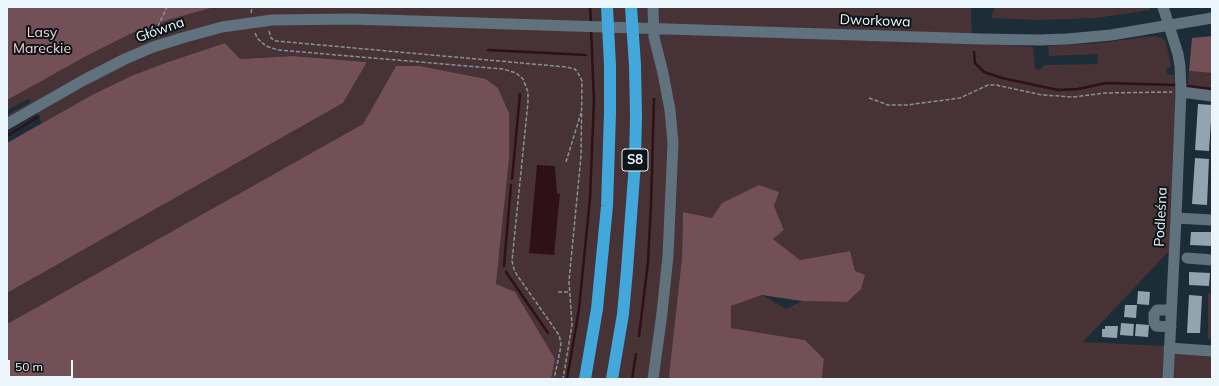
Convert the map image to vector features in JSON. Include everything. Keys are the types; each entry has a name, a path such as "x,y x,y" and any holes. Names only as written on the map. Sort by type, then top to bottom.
{"highway":[{"name":"S8","path":"585,379 597,309 607,206 610,93 607,7"},
{"name":"S8","path":"612,379 623,314 632,208 636,115 631,7"}],"street":[{"path":"653,7 654,37 670,110 673,143 668,256 653,379"},
{"path":"1163,7 1169,26"},
{"name":"Dworkowa","path":"579,26 1039,40 1111,35 1212,18"},
{"name":"Główna","path":"7,124 82,81 125,59 153,47 222,27 268,20 352,19 579,26"},
{"name":"Podleśna","path":"1168,379 1176,218 1180,92 1180,66 1169,26"},
{"path":"1180,92 1212,96"},
{"path":"1176,218 1212,220"},
{"path":"1187,258 1212,260"},
{"path":"1171,310 1157,310 1154,314 1154,322 1156,326 1171,327"},
{"path":"1170,345 1212,345"},
{"path":"1170,345 1212,351"}],"path":[{"path":"152,39 167,7"},
{"path":"252,7 252,23 254,32 258,39 266,46 278,50 503,69 516,73 523,79 528,92 528,102 512,262 517,275 559,335 561,343 554,379"},
{"path":"268,20 271,38 276,41 571,68 578,73 582,82 581,156 569,292 572,325 563,379"},
{"path":"869,98 888,105 907,105 960,98 988,86 996,85 1042,95 1073,97 1105,93 1180,92"},
{"path":"566,162 581,111"},
{"path":"558,292 569,292"}],"green space":[{"path":"7,7 971,7 972,43 1033,47 1035,69 1039,70 1045,65 1097,64 1098,54 1049,56 1048,46 1098,43 1155,36 1162,38 1166,42 1171,67 1167,68 1166,71 1167,74 1174,75 1175,83 1188,84 1189,71 1212,73 1212,93 1179,97 1169,251 1083,342 1165,346 1212,354 1212,379 822,379 824,359 805,340 731,328 731,306 762,295 786,309 802,301 847,302 855,271 850,251 800,260 773,239 784,230 774,206 722,203 712,218 683,212 682,257 669,376 670,379 551,379 555,359 496,284 509,159 509,113 498,88 486,79 420,66 396,66 363,124 7,324 7,293 343,103 367,62 293,56 240,59 225,43 131,76 92,95 42,123 32,104 7,118 7,115 31,102 28,99 7,110"},
{"name":"Lasy Mareckie","path":"7,7 214,7 171,19 132,33 88,55 7,100"},
{"path":"995,7 1149,7 1150,10 1096,18 1038,20 991,18"},
{"path":"1212,36 1212,73 1189,71 1192,38"},
{"path":"225,43 240,59 293,56 367,62 343,103 7,293 7,143 92,95 131,76"},
{"path":"396,66 420,66 486,79 498,88 509,113 509,159 496,284 515,292 555,359 551,379 7,379 7,324 363,124"},
{"path":"759,185 779,192 774,206 784,230 773,239 800,260 850,251 855,271 865,275 861,289 847,302 802,301 762,295 731,306 731,328 805,340 824,359 822,379 670,379 669,376 682,257 683,212 712,218 722,203"},
{"path":"1208,293 1212,293 1212,340 1208,339"}],"shaded area":[{"path":"537,165 555,166 557,193 560,194 554,255 529,253"}],"building":[{"path":"1198,104 1212,105 1209,151 1195,150"},
{"path":"1195,158 1209,159 1207,205 1192,204"},
{"path":"1191,232 1212,232 1212,246 1190,245"},
{"path":"1189,272 1210,273 1209,286 1189,285"},
{"path":"1138,291 1150,292 1149,305 1137,304"},
{"path":"1189,295 1202,296 1200,333 1187,333"},
{"path":"1125,305 1137,305 1136,318 1124,317"},
{"path":"1121,323 1134,324 1133,336 1120,335"},
{"path":"1136,324 1149,325 1148,337 1135,336"},
{"path":"1105,326 1118,326 1117,338 1102,337 1102,329 1105,329"}],"waterway":[{"path":"590,7 591,24"},
{"path":"567,379 579,309 590,198 594,100 591,29"},
{"path":"488,50 586,55"},
{"path":"974,52 975,63 984,72 1002,78 1058,90 1078,89 1106,83 1176,85"},
{"path":"1188,86 1212,89"},
{"path":"512,179 520,94"},
{"path":"639,336 648,262 654,99"},
{"path":"7,136 38,117"},
{"path":"504,266 511,185"},
{"path":"506,272 548,333"},
{"path":"632,379 636,354"}]}
